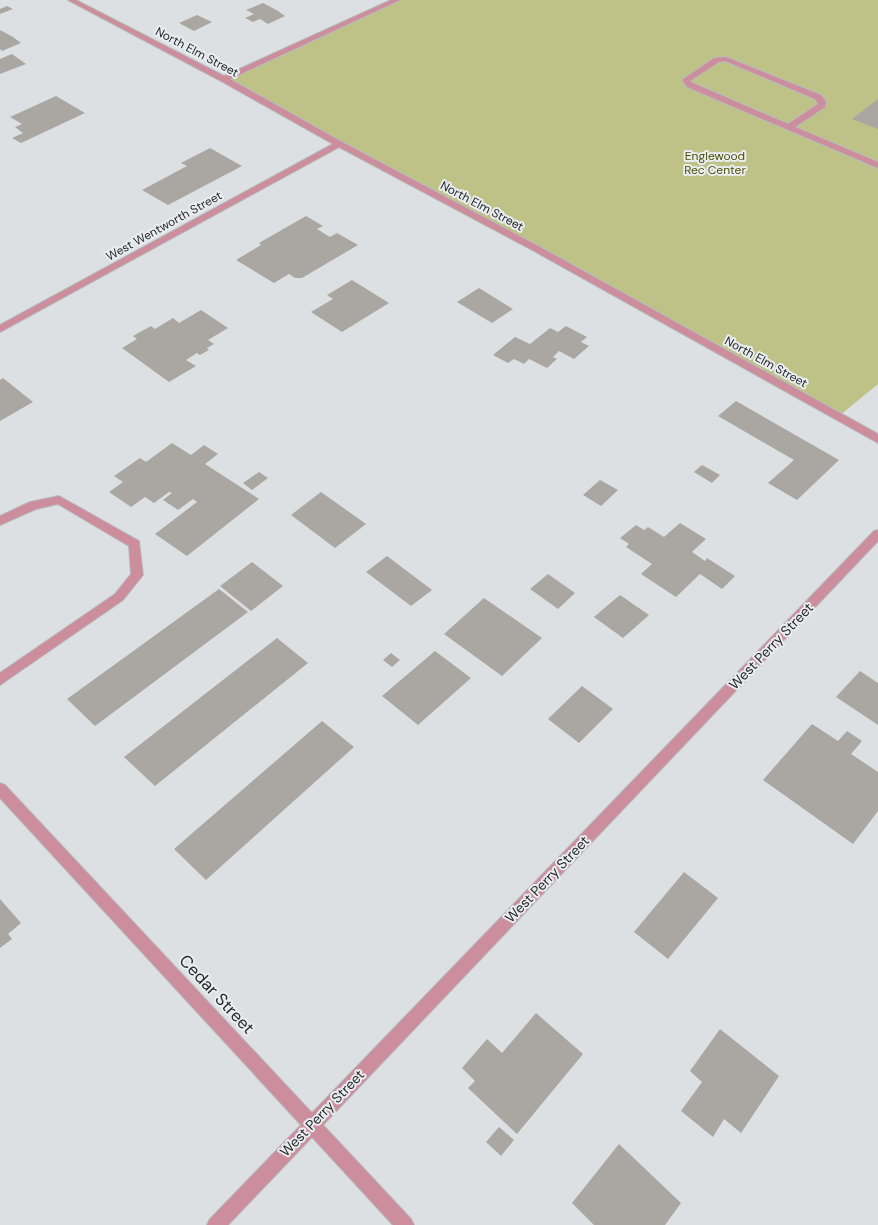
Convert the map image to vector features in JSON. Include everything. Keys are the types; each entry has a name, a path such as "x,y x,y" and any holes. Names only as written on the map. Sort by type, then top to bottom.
{"street":[{"name":"North Elm Street","path":"71,0 224,79 339,144 537,249 878,438"},
{"path":"224,79 397,0"},
{"path":"789,127 822,105 822,101 818,97 726,58 717,60 686,80 690,85 878,165"},
{"name":"West Wentworth Street","path":"0,329 339,144"},
{"path":"0,521 34,506 59,500 135,544 137,575 120,597 0,680"},
{"name":"West Perry Street","path":"216,1225 878,534"},
{"name":"Cedar Street","path":"0,789 405,1225"}],"green space":[{"name":"Englewood Rec Center","path":"397,0 878,0 878,384 839,416 224,79"}],"building":[{"path":"263,3 285,16 268,24 260,19 253,22 245,18 254,14 246,10"},
{"path":"7,6 13,9 0,14 0,9"},
{"path":"197,15 212,22 194,31 179,23"},
{"path":"0,30 21,43 2,51 0,49"},
{"path":"12,54 26,64 0,74 0,59"},
{"path":"56,96 85,113 21,143 12,138 23,133 15,127 22,124 10,117"},
{"path":"878,99 878,129 852,119"},
{"path":"210,148 242,166 168,205 142,190 187,166 181,163"},
{"path":"306,216 323,226 317,229 330,237 337,233 358,245 302,278 295,278 289,274 274,283 236,260 261,245 259,243"},
{"path":"352,280 389,303 342,332 311,312 333,299 327,295"},
{"path":"479,288 513,309 492,323 457,302"},
{"path":"201,310 228,328 208,340 214,344 207,348 209,350 200,355 197,353 186,360 196,366 169,382 122,348 137,339 133,336 151,326 155,329 173,318 179,323"},
{"path":"566,326 587,337 581,342 589,346 574,359 559,351 553,357 557,359 547,368 529,359 524,364 514,359 508,363 493,355 515,337 530,344 550,328 558,332"},
{"path":"3,378 33,402 0,421 0,380"},
{"path":"736,401 839,460 797,500 768,483 794,460 718,416"},
{"path":"172,443 191,455 204,445 218,454 205,464 259,499 187,556 155,534 197,502 193,499 178,510 163,500 172,493 169,492 154,503 145,497 131,507 109,492 123,482 114,476 140,458 146,462"},
{"path":"702,465 720,475 712,483 694,472"},
{"path":"259,472 268,478 252,490 243,483"},
{"path":"600,480 618,490 601,506 583,495"},
{"path":"321,492 366,524 335,548 291,515"},
{"path":"680,523 706,539 692,552 705,561 707,558 735,576 722,589 700,574 676,597 641,574 652,564 626,547 629,544 620,538 636,525 644,530 648,527 664,537"},
{"path":"387,556 432,590 411,606 366,572"},
{"path":"252,562 283,586 251,611 220,586"},
{"path":"548,574 575,593 558,609 530,589"},
{"path":"219,589 248,612 95,726 67,699"},
{"path":"620,595 649,615 623,638 594,617"},
{"path":"484,598 542,638 502,676 444,634"},
{"path":"277,638 308,663 155,786 124,757"},
{"path":"435,651 471,678 418,725 382,696"},
{"path":"391,653 400,660 392,667 383,660"},
{"path":"860,671 878,683 878,725 836,697"},
{"path":"582,686 613,709 579,743 548,719"},
{"path":"322,721 354,747 206,880 174,849"},
{"path":"812,724 838,741 847,731 862,741 851,754 878,772 878,811 853,844 763,780"},
{"path":"684,872 718,898 668,959 634,932"},
{"path":"0,899 21,923 8,934 12,939 0,948"},
{"path":"536,1013 583,1054 517,1134 468,1088 475,1081 462,1068 487,1039 502,1053"},
{"path":"720,1029 779,1076 741,1133 724,1119 713,1137 681,1111 702,1082 690,1071"},
{"path":"499,1127 514,1140 501,1156 486,1142"},
{"path":"619,1144 681,1203 665,1225 594,1225 572,1203"}]}
